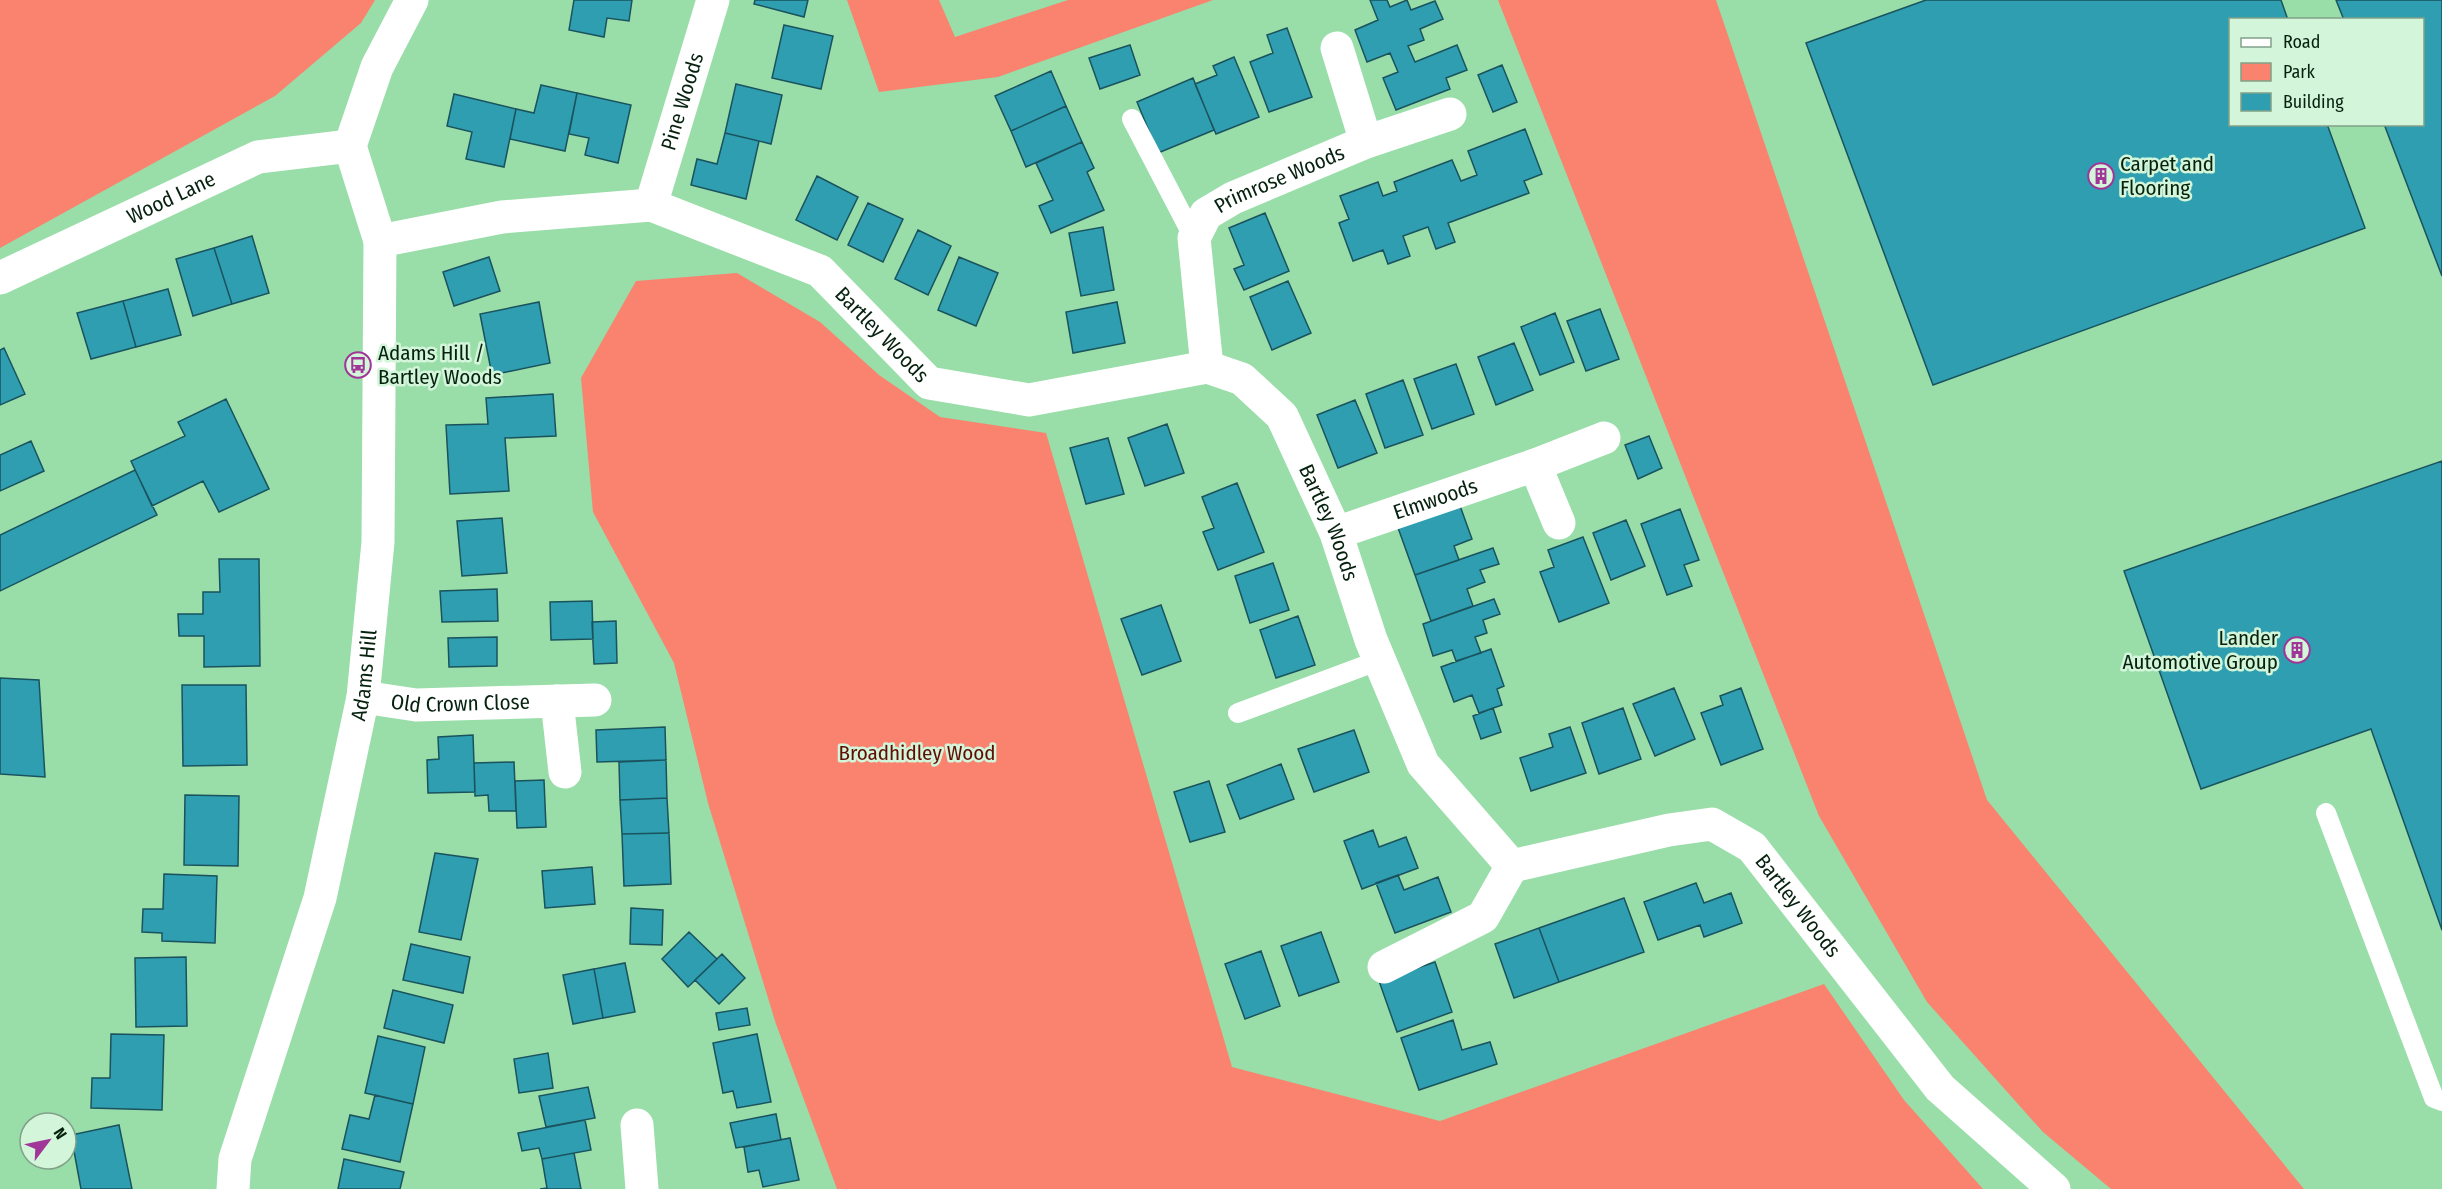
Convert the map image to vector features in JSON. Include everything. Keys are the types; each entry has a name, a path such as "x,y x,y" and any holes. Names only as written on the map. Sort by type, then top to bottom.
{"street":[{"path":"350,146 377,67 412,0"},
{"name":"Pine Woods","path":"651,205 713,0"},
{"name":"Primrose Woods","path":"1337,48 1366,142"},
{"name":"Primrose Woods","path":"1194,238 1206,214 1233,198 1366,142 1450,114"},
{"name":"Adams Hill","path":"233,1189 235,1159 320,898 363,697 378,542 380,241 350,146"},
{"name":"Wood Lane","path":"0,278 258,157 350,146"},
{"name":"Bartley Woods","path":"380,241 502,217 651,205 820,271 929,383 1029,400 1207,367 1242,379 1282,416 1336,533 1380,660 1423,764 1512,866 1670,830 1712,824 1752,847 1940,1088 2054,1189"},
{"path":"1194,238 1207,367"},
{"name":"Elmwoods","path":"1336,533 1535,465 1604,438"},
{"path":"1535,465 1559,524"},
{"name":"Old Crown Close","path":"363,697 416,705 595,700"},
{"name":"Old Crown Close","path":"557,701 565,772"},
{"path":"1384,967 1483,917 1512,866"},
{"path":"637,1125 642,1189"}],"lane":[{"path":"1132,119 1194,238"},
{"path":"1238,713 1380,660"},
{"path":"2326,813 2434,1098 2442,1101"}],"green space":[{"path":"0,0 375,0 361,23 275,96 0,248"},
{"path":"847,0 939,0 955,37 1068,0 1213,0 998,77 879,92"},
{"path":"1498,0 1716,0 1987,800 2304,1189 2111,1189 2043,1132 1927,1002 1819,816"},
{"name":"Broadhidley Wood","path":"737,273 820,322 879,375 940,417 1046,433 1232,1067 1440,1121 1824,984 1904,1100 1983,1189 837,1189 776,1024 708,803 674,663 593,512 581,378 636,281"}],"building":[{"path":"574,0 632,0 629,21 607,18 604,37 569,30"},
{"path":"755,0 808,0 804,17 754,4"},
{"path":"1370,0 1387,0 1390,7 1407,0 1411,10 1435,1 1443,19 1420,29 1424,40 1408,46 1415,62 1457,45 1467,70 1446,78 1450,89 1396,110 1383,78 1398,72 1390,53 1367,62 1355,30 1378,20"},
{"name":"Carpet and Flooring","path":"1926,0 2281,0 2287,18 2229,18 2229,126 2328,126 2365,228 1933,385 1806,43"},
{"path":"2336,0 2442,0 2442,276 2385,126 2424,126 2424,18 2343,18"},
{"path":"784,25 833,36 821,89 772,78"},
{"path":"1287,28 1312,97 1269,112 1250,62 1273,53 1267,35"},
{"path":"1130,45 1140,75 1100,89 1089,58"},
{"path":"1234,57 1259,117 1216,134 1195,84 1217,75 1213,66"},
{"path":"1502,65 1517,102 1493,112 1478,75"},
{"path":"1051,71 1066,106 1011,131 995,96"},
{"path":"1193,78 1214,130 1158,153 1137,102"},
{"path":"736,84 782,95 771,144 725,133"},
{"path":"541,85 577,93 565,151 510,139 516,109 534,113"},
{"path":"577,93 631,105 618,163 585,155 589,138 569,134"},
{"path":"454,94 516,109 504,167 466,159 472,132 447,126"},
{"path":"1066,106 1082,142 1026,167 1011,131"},
{"path":"1525,129 1542,174 1524,181 1529,193 1448,223 1455,242 1436,249 1428,227 1403,236 1410,256 1388,264 1383,250 1353,261 1339,223 1349,219 1340,196 1378,182 1383,196 1397,191 1394,182 1452,160 1461,181 1477,175 1468,151"},
{"path":"725,133 759,141 746,199 691,185 697,159 717,164"},
{"path":"1082,142 1094,168 1087,172 1104,210 1051,233 1039,206 1053,200 1036,163"},
{"path":"817,176 858,197 837,240 796,220"},
{"path":"868,203 903,219 883,262 848,245"},
{"path":"1265,213 1289,271 1244,290 1234,269 1244,265 1229,228"},
{"path":"1103,227 1114,290 1081,296 1069,233"},
{"path":"918,230 951,246 928,295 895,279"},
{"path":"252,236 269,293 232,304 214,248"},
{"path":"214,248 232,304 193,316 176,259"},
{"path":"489,257 500,291 454,306 443,272"},
{"path":"959,257 998,273 976,326 938,310"},
{"path":"1288,281 1311,333 1272,350 1250,297"},
{"path":"168,289 181,335 136,347 123,301"},
{"path":"123,301 136,347 91,359 77,313"},
{"path":"539,302 550,363 492,375 480,314"},
{"path":"1117,302 1125,343 1073,353 1066,312"},
{"path":"1600,309 1619,359 1586,371 1567,321"},
{"path":"1555,313 1574,362 1540,375 1521,327"},
{"path":"1514,343 1533,390 1496,405 1478,357"},
{"path":"4,348 25,394 0,405 0,350"},
{"path":"1456,364 1474,414 1432,429 1414,379"},
{"path":"1403,380 1423,435 1385,448 1366,394"},
{"path":"553,394 556,436 505,438 509,491 450,494 446,425 488,424 486,398"},
{"path":"226,399 269,489 219,512 203,481 152,506 131,461 185,436 178,422"},
{"path":"1355,400 1377,453 1338,468 1317,415"},
{"path":"1167,424 1184,473 1145,486 1128,438"},
{"path":"1649,436 1662,468 1638,479 1625,445"},
{"path":"1108,438 1124,494 1086,504 1070,448"},
{"path":"31,441 44,471 0,491 0,455"},
{"name":"Lander Automotive Group","path":"2442,461 2442,930 2371,729 2201,789 2124,571"},
{"path":"135,470 157,515 0,591 0,535"},
{"path":"1237,483 1264,552 1218,570 1203,532 1214,528 1202,497"},
{"path":"1459,503 1472,539 1454,546 1459,560 1415,575 1397,525"},
{"path":"1680,509 1699,560 1684,565 1692,586 1667,595 1641,524"},
{"path":"502,518 507,573 462,576 457,521"},
{"path":"1626,520 1645,566 1611,580 1593,533"},
{"path":"1583,537 1609,603 1559,622 1540,572 1554,567 1548,550"},
{"path":"1493,548 1499,564 1480,570 1485,582 1467,589 1473,606 1431,621 1415,575"},
{"path":"219,559 259,559 260,666 204,667 204,636 179,636 178,614 203,614 203,592 220,592"},
{"path":"1273,563 1289,610 1250,623 1235,576"},
{"path":"497,589 498,621 442,622 440,591"},
{"path":"1494,599 1500,614 1483,620 1487,633 1475,637 1481,653 1456,661 1452,650 1433,656 1423,624"},
{"path":"592,601 593,639 551,640 550,602"},
{"path":"1161,605 1181,661 1142,675 1121,619"},
{"path":"1298,616 1315,665 1276,678 1260,630"},
{"path":"616,621 617,663 594,664 592,622"},
{"path":"497,637 497,666 449,667 448,638"},
{"path":"1491,649 1504,686 1497,689 1502,705 1479,713 1472,695 1454,702 1441,667"},
{"path":"0,678 39,680 45,777 0,774"},
{"path":"182,685 246,685 247,765 183,766"},
{"path":"1674,688 1695,739 1655,756 1633,704"},
{"path":"1741,688 1763,749 1721,765 1701,713 1723,705 1720,696"},
{"path":"1493,708 1501,732 1481,739 1473,716"},
{"path":"1623,708 1641,759 1599,774 1582,723"},
{"path":"665,727 666,760 597,762 596,730"},
{"path":"1570,727 1586,773 1531,791 1520,758 1553,747 1549,734"},
{"path":"1354,730 1369,772 1314,792 1298,749"},
{"path":"473,735 475,792 428,793 427,760 439,759 438,737"},
{"path":"666,760 667,798 620,800 619,762"},
{"path":"514,762 516,811 489,811 488,795 475,796 474,763"},
{"path":"1281,764 1294,799 1240,819 1227,785"},
{"path":"544,780 546,827 517,828 515,781"},
{"path":"1209,781 1225,832 1190,842 1174,792"},
{"path":"185,795 239,796 238,866 184,865"},
{"path":"667,798 669,833 622,834 620,800"},
{"path":"1373,830 1379,847 1406,837 1418,868 1362,889 1344,841"},
{"path":"669,833 671,884 624,886 622,834"},
{"path":"435,853 478,859 461,940 419,932"},
{"path":"592,867 595,904 545,908 542,871"},
{"path":"164,874 217,876 215,943 162,941 162,933 142,932 143,909 163,909"},
{"path":"1398,875 1404,890 1438,877 1451,912 1395,933 1376,883"},
{"path":"1696,883 1704,903 1731,893 1742,923 1704,937 1700,925 1658,940 1644,902"},
{"path":"1624,898 1644,952 1559,982 1539,928"},
{"path":"631,908 663,910 662,945 630,944"},
{"path":"1539,928 1559,982 1514,998 1495,944"},
{"path":"689,932 717,959 688,987 662,959"},
{"path":"1321,932 1339,982 1299,996 1281,946"},
{"path":"411,944 470,957 463,993 403,980"},
{"path":"1261,951 1280,1006 1245,1019 1225,964"},
{"path":"722,954 745,978 719,1004 695,980"},
{"path":"186,957 187,1026 136,1027 135,958"},
{"path":"1435,962 1452,1012 1397,1032 1379,981"},
{"path":"625,963 635,1012 603,1018 594,969"},
{"path":"594,969 603,1018 573,1024 563,975"},
{"path":"393,990 453,1005 444,1043 384,1028"},
{"path":"747,1008 750,1025 719,1030 716,1013"},
{"path":"1453,1020 1462,1050 1490,1042 1497,1064 1419,1090 1401,1038"},
{"path":"111,1034 164,1035 162,1110 91,1108 92,1078 110,1078"},
{"path":"757,1034 771,1102 737,1108 733,1091 723,1093 713,1043"},
{"path":"378,1036 425,1047 413,1104 365,1093"},
{"path":"548,1053 553,1088 519,1093 514,1059"},
{"path":"588,1087 595,1118 546,1127 539,1096"},
{"path":"375,1095 413,1104 400,1162 342,1149 350,1115 369,1119"},
{"path":"776,1114 781,1140 736,1148 730,1123"},
{"path":"585,1120 591,1150 542,1159 539,1148 522,1151 518,1133"},
{"path":"119,1125 132,1189 81,1189 78,1171 78,1134"},
{"path":"790,1138 799,1180 763,1187 759,1170 748,1172 744,1147"},
{"path":"574,1153 581,1189 540,1189 547,1188 542,1159"},
{"path":"344,1159 404,1172 400,1189 338,1189"}],"place":[{"name":"Carpet and Flooring","path":"2101,176"},
{"name":"Adams Hill / Bartley Woods","path":"358,365"},
{"name":"Lander Automotive Group","path":"2297,650"}]}
